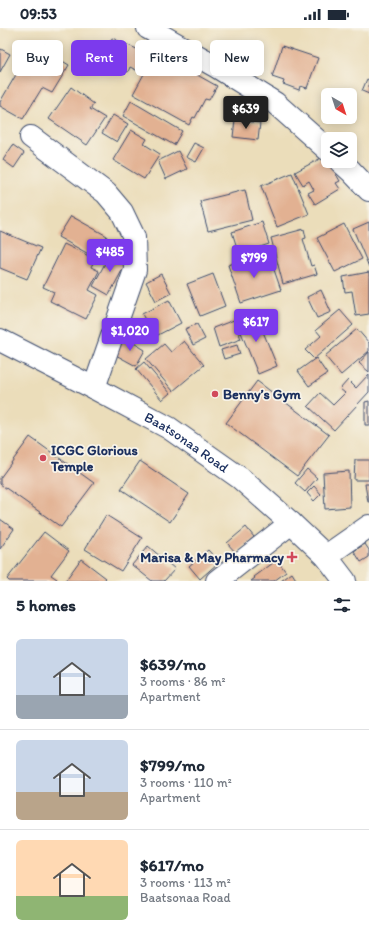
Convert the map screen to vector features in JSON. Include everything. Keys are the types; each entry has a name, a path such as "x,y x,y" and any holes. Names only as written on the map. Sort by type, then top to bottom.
{"street":[{"path":"148,28 217,67 275,104 321,144"},
{"path":"31,137 106,194 122,212 134,237 136,270 94,388"},
{"path":"348,168 369,190"},
{"name":"Baatsonaa Road","path":"0,340 169,428 240,478 292,523 326,556 345,581"},
{"path":"217,581 292,523"},
{"path":"326,556 369,526"}],"building":[{"path":"127,45 135,48 135,70 130,67 128,72"},
{"path":"282,46 318,58 307,88 300,86 299,90 283,84 284,81 272,77"},
{"path":"1,49 10,54 0,72 0,51"},
{"path":"63,61 69,65 63,75"},
{"path":"15,76 62,76 52,93 42,88 23,119 0,106 0,102"},
{"path":"143,76 199,76 217,86 209,100 205,99 195,118 193,117 189,125 133,94"},
{"path":"367,79 369,80 369,94 362,91"},
{"path":"71,87 94,104 90,109 105,118 87,145 49,119"},
{"path":"131,101 182,131 174,145 123,116"},
{"path":"113,115 128,124 117,142 102,133"},
{"path":"235,120 260,123 258,140 233,137"},
{"path":"131,130 147,139 144,144 160,154 144,179 113,160"},
{"path":"194,143 204,148 196,162 186,157"},
{"path":"13,145 24,153 14,168 3,160"},
{"path":"178,151 187,169 166,179 158,161"},
{"path":"321,158 321,168 332,168 340,181 336,183 340,189 315,204 308,193 314,190 309,181 303,185 295,172"},
{"path":"292,173 309,214 277,227 261,186"},
{"path":"245,190 252,220 208,231 200,201"},
{"path":"71,216 107,236 94,257 58,237"},
{"path":"262,222 269,244 239,254 232,232"},
{"path":"369,222 369,267 353,229"},
{"path":"344,224 362,259 335,272 317,238"},
{"path":"304,229 306,238 303,239 311,266 314,265 317,274 283,284 271,238"},
{"path":"0,231 41,248 27,279 0,268"},
{"path":"64,244 95,259 91,267 99,271 89,290 98,295 86,319 50,301 54,292 43,287"},
{"path":"112,250 119,254 118,256 127,261 109,295 93,286"},
{"path":"257,256 259,262 270,258 281,290 241,303 228,265"},
{"path":"369,272 369,314 356,316 352,291 345,292 343,277"},
{"path":"161,274 171,293 156,301 146,282"},
{"path":"213,274 225,306 200,316 187,284"},
{"path":"321,290 331,312 317,318 307,297"},
{"path":"169,300 181,323 154,337 142,314"},
{"path":"340,310 353,325 314,359 305,350 321,336 316,330"},
{"path":"255,312 277,366 258,374 236,320"},
{"path":"234,320 241,339 219,347 213,328"},
{"path":"197,324 205,339 193,345 185,329"},
{"path":"357,329 369,343 369,351 341,375 325,356"},
{"path":"124,337 145,350 136,366 114,354"},
{"path":"184,341 204,365 173,391 146,359 164,344 171,352"},
{"path":"237,345 240,354 224,359 221,350"},
{"path":"369,352 369,372 359,363"},
{"path":"316,358 327,374 309,386 298,371"},
{"path":"144,362 170,393 162,400 136,369"},
{"path":"369,374 369,392 334,430 308,406 320,393 333,405 345,393 340,389 348,380 356,388"},
{"path":"257,381 329,435 297,476 226,423"},
{"path":"369,401 369,425 365,425 365,402"},
{"path":"30,437 94,483 61,527 0,484 0,478"},
{"path":"355,460 369,460 369,480 354,480"},
{"path":"140,461 189,494 170,522 121,489"},
{"path":"307,469 317,478 305,492 295,483"},
{"path":"349,471 350,507 325,509 323,473"},
{"path":"365,484 369,484 369,502 368,502"},
{"path":"314,486 321,494 314,501 307,493"},
{"path":"106,515 142,538 121,571 85,549"},
{"path":"0,519 14,529 0,549"},
{"path":"246,527 254,537 236,553 227,543"},
{"path":"44,532 69,551 51,575 57,579 56,581 9,581 7,579"},
{"path":"365,544 369,550 369,557 361,562 354,551"},
{"path":"148,546 175,569 164,581 152,581 132,565"},
{"path":"208,550 219,562 200,579 189,566"},
{"path":"81,559 106,578 103,581 65,581"},
{"path":"277,560 286,572 274,581 251,581 255,578 254,577"},
{"path":"292,573 297,581 281,581"}],"place":[{"name":"Benny’s Gym","path":"215,394"},
{"name":"ICGC Glorious Temple","path":"43,458"},
{"name":"Marisa & May Pharmacy","path":"292,557"}]}
